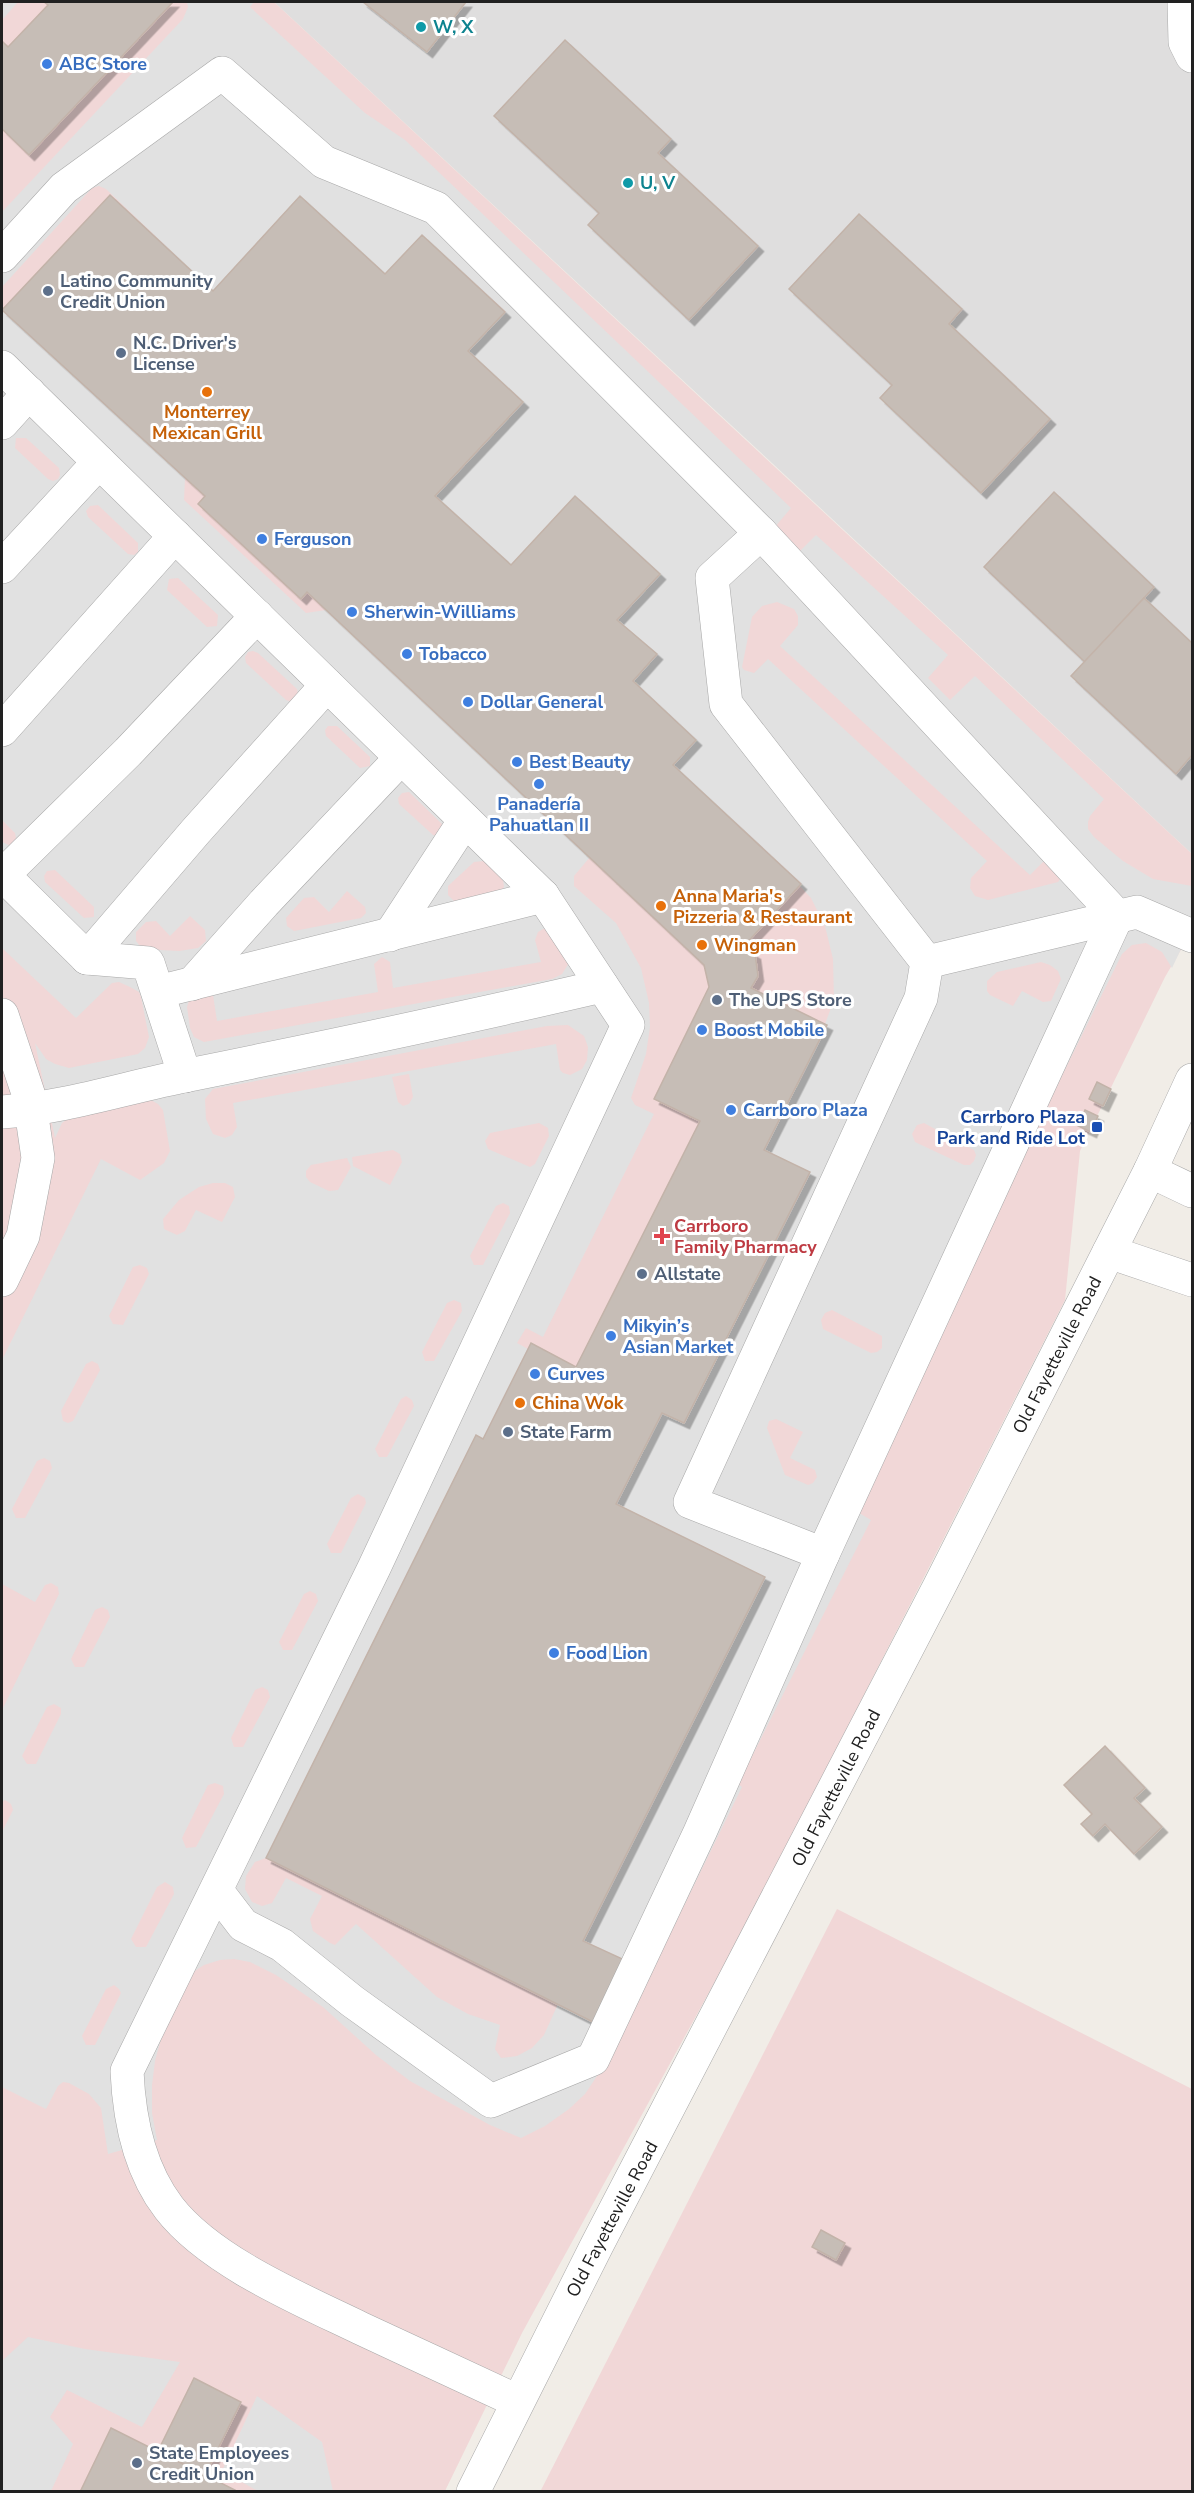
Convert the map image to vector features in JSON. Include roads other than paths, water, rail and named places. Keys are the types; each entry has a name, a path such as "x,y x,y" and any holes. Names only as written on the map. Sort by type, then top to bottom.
{"street":[{"path":"1184,2 1185,42 1192,56"},
{"path":"2,256 64,188 222,73 324,162 436,208 761,533 1117,916"},
{"path":"2,367 543,896 628,1025 374,1568 127,2071 132,2120 143,2160 154,2186 169,2208 192,2234 224,2257 309,2304 517,2401"},
{"path":"2,423 29,393"},
{"path":"2,567 99,462"},
{"path":"761,533 712,578 726,704 927,962 921,998 690,1502 823,1554"},
{"path":"2,730 175,536"},
{"path":"185,1076 148,963 87,958 2,874 128,752 257,616"},
{"path":"87,958 196,831 327,685"},
{"path":"192,984 264,903 401,758"},
{"path":"390,935 465,820"},
{"path":"158,992 543,896"},
{"path":"927,962 1137,912 1192,936"},
{"path":"216,1891 243,1925 282,1945 352,2001 491,2101 593,2059 700,1832 823,1554 1117,916"},
{"path":"16,1111 403,1032 602,986"},
{"path":"2,1015 29,1096 16,1111"},
{"name":"Old Fayetteville Road","path":"473,2492 517,2401 809,1841 1109,1252 1192,1080"},
{"path":"2,1280 23,1236 38,1158 16,1111"},
{"path":"1150,1171 1192,1191"},
{"path":"1109,1252 1192,1280"}],"place":[{"name":"W, X","path":"421,27"},
{"name":"ABC Store","path":"47,64"},
{"name":"U, V","path":"628,183"},
{"name":"Latino Community Credit Union","path":"48,291"},
{"name":"N.C. Driver's License","path":"121,353"},
{"name":"Monterrey Mexican Grill","path":"207,392"},
{"name":"Ferguson","path":"262,539"},
{"name":"Sherwin-Williams","path":"352,612"},
{"name":"Tobacco","path":"407,654"},
{"name":"Dollar General","path":"468,702"},
{"name":"Best Beauty","path":"517,762"},
{"name":"Panadería Pahuatlan II","path":"539,784"},
{"name":"Anna Maria's Pizzeria & Restaurant","path":"661,906"},
{"name":"Wingman","path":"702,945"},
{"name":"The UPS Store","path":"717,1000"},
{"name":"Boost Mobile","path":"702,1030"},
{"name":"Carrboro Plaza","path":"731,1110"},
{"name":"Carrboro Plaza Park and Ride Lot","path":"1097,1127"},
{"name":"Carrboro Family Pharmacy","path":"662,1236"},
{"name":"Allstate","path":"642,1274"},
{"name":"Mikyin’s Asian Market","path":"611,1336"},
{"name":"Curves","path":"535,1374"},
{"name":"China Wok","path":"520,1403"},
{"name":"State Farm","path":"508,1432"},
{"name":"Food Lion","path":"554,1653"},
{"name":"State Employees Credit Union","path":"137,2463"}]}
